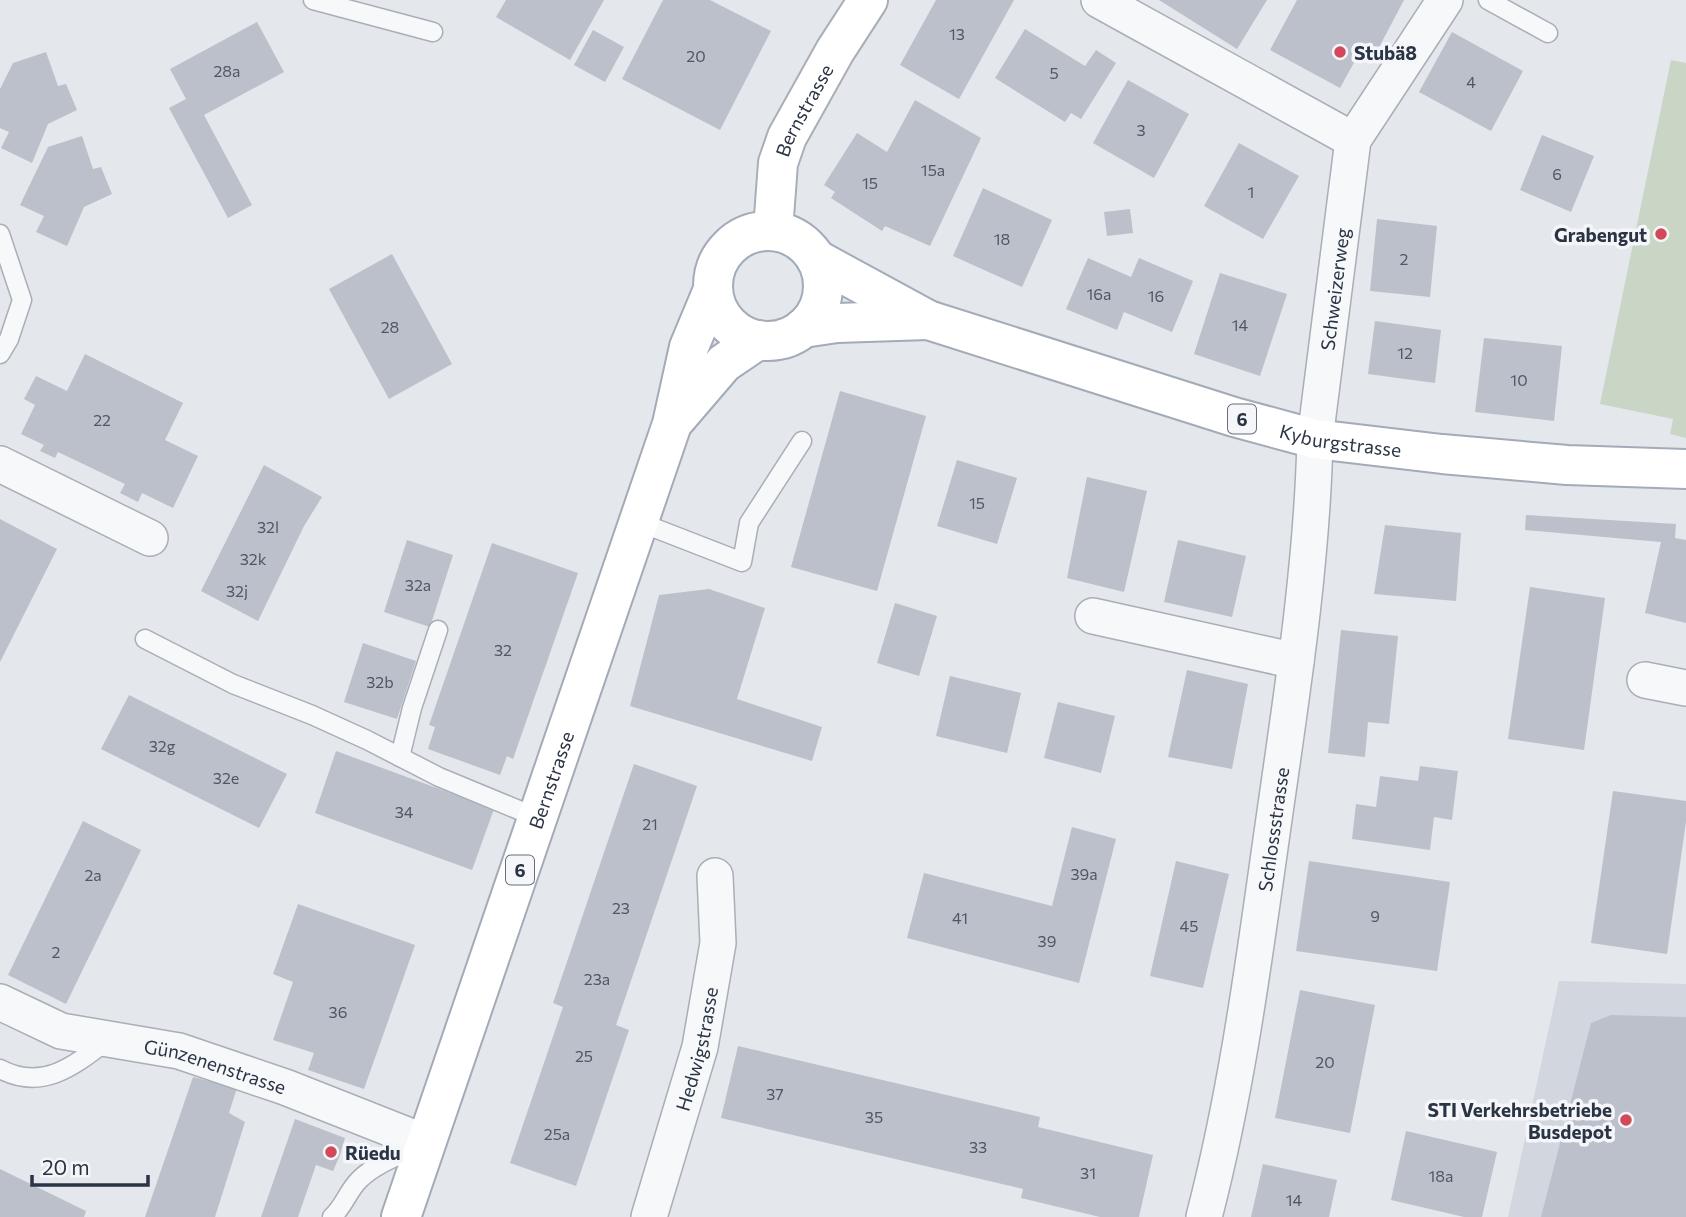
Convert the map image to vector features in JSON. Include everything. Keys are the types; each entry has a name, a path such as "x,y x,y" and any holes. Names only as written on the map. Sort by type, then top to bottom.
{"main road":[{"name":"Bernstrasse","path":"773,230 778,163 787,137 835,51 868,0"},
{"path":"773,230 798,239 816,259 822,273 820,304 814,317 803,328 782,340 758,340 732,328 716,306 712,292 713,275 718,260 728,247 741,237 756,231 773,230"},
{"name":"Kyburgstrasse","path":"816,259 928,320 1234,417 1315,439 1567,465 1686,469"},
{"name":"Bernstrasse","path":"401,1217 672,424 689,347 712,292"},
{"name":"Kyburgstrasse","path":"803,328 837,323 928,320"},
{"name":"Bernstrasse","path":"672,424 724,363 758,340"}],"street":[{"path":"1098,0 1353,140"},
{"name":"Schweizerweg","path":"1315,439 1353,140 1445,0"},
{"name":"Schlossstrasse","path":"1204,1217 1253,969 1296,661 1314,484 1315,439"},
{"path":"0,464 150,538"},
{"path":"1093,616 1296,661"},
{"path":"1645,680 1686,688"},
{"name":"Hedwigstrasse","path":"649,1217 700,1046 718,943 715,876"},
{"name":"Günzenenstrasse","path":"0,1002 61,1031 179,1051 285,1087 427,1143"}],"lane":[{"path":"313,0 433,32"},
{"path":"1488,0 1548,33"},
{"path":"0,234 22,300 9,339 0,354"},
{"path":"639,522 742,562 749,523 802,441"},
{"path":"400,757 412,708 438,630"},
{"path":"145,639 233,684 312,715 439,777 538,818"},
{"path":"0,1069 16,1078 49,1077 83,1059 109,1038"},
{"path":"332,1217 342,1209 359,1181 386,1162 427,1143"}],"shaded area":[{"name":"STI Verkehrsbetriebe Busdepot","path":"1559,981 1686,984 1686,1217 1508,1217"}],"green space":[{"name":"Grabengut","path":"1671,60 1686,63 1686,438 1670,434 1673,419 1600,404"}],"building":[{"path":"506,0 604,0 570,60 496,17"},
{"path":"663,0 710,0 771,31 720,130 622,79"},
{"path":"936,0 1014,0 959,99 900,65"},
{"path":"1159,0 1267,0 1237,49"},
{"path":"1297,0 1404,0 1376,53 1363,46 1340,88 1270,50"},
{"path":"257,22 284,72 204,115 252,205 228,218 169,108 186,99 170,69"},
{"path":"1025,29 1085,66 1096,50 1116,63 1081,119 1071,113 1065,122 995,78"},
{"path":"593,30 624,47 605,82 574,65"},
{"path":"1452,32 1523,71 1491,131 1419,92"},
{"path":"46,52 58,86 66,84 77,110 48,124 32,163 1,148 9,132 0,128 0,89 13,63"},
{"path":"1128,80 1189,114 1154,178 1093,143"},
{"path":"915,100 981,138 930,246 885,226 882,231 831,198 835,192 824,185 857,133 887,152"},
{"path":"1542,135 1594,156 1571,212 1520,190"},
{"path":"82,136 93,169 101,167 112,194 84,207 67,246 36,232 44,216 20,205 48,147"},
{"path":"1239,143 1299,176 1263,239 1204,206"},
{"path":"983,188 1052,220 1022,287 953,256"},
{"path":"1130,209 1133,233 1107,236 1104,212"},
{"path":"1377,219 1437,226 1430,297 1370,291"},
{"path":"392,254 452,364 389,399 329,289"},
{"path":"1088,258 1131,277 1139,258 1193,281 1172,332 1124,312 1117,330 1066,309"},
{"path":"1220,273 1287,294 1260,376 1194,354"},
{"path":"1375,321 1441,330 1435,383 1368,374"},
{"path":"1484,338 1562,346 1554,421 1475,412"},
{"path":"85,354 183,403 165,440 198,456 173,508 142,493 138,502 120,493 125,484 58,452 55,458 40,451 44,445 21,434 35,405 24,399 36,376 67,391"},
{"path":"840,391 926,416 877,591 791,567"},
{"path":"957,460 1017,478 997,544 937,526"},
{"path":"264,465 322,497 304,526 258,621 201,591"},
{"path":"1087,477 1147,491 1124,592 1067,578"},
{"path":"1526,515 1676,524 1675,538 1686,540 1686,623 1645,613 1661,542 1525,530"},
{"path":"0,519 57,549 0,662"},
{"path":"1385,525 1461,533 1456,601 1374,594"},
{"path":"407,540 453,555 430,627 384,612"},
{"path":"1178,540 1246,556 1232,617 1164,602"},
{"path":"492,543 578,573 513,759 507,756 500,775 428,749 435,727 429,725"},
{"path":"1530,587 1605,598 1584,750 1508,739"},
{"path":"709,589 765,608 737,699 822,727 812,761 630,706 659,595"},
{"path":"895,603 937,616 919,676 877,663"},
{"path":"1341,630 1398,636 1389,724 1368,722 1365,757 1328,753"},
{"path":"363,643 416,661 397,719 344,702"},
{"path":"1187,670 1248,684 1232,769 1168,757"},
{"path":"950,676 1021,693 1007,753 936,736"},
{"path":"129,695 287,774 259,828 101,749"},
{"path":"1058,702 1115,716 1101,773 1044,758"},
{"path":"336,751 494,809 472,870 315,813"},
{"path":"634,764 697,786 616,1025 629,1030 576,1186 510,1163 563,1007 553,1003"},
{"path":"1420,766 1458,771 1452,820 1434,817 1430,850 1352,839 1356,804 1376,807 1380,776 1418,781"},
{"path":"1613,791 1686,801 1686,822 1667,954 1591,943"},
{"path":"83,821 141,850 66,1004 8,975"},
{"path":"1072,827 1116,839 1079,983 907,938 924,873 1052,906"},
{"path":"1176,861 1229,874 1203,988 1150,976"},
{"path":"1309,861 1450,882 1437,971 1296,951"},
{"path":"298,904 415,945 364,1089 308,1070 314,1053 273,1040 293,982 273,974"},
{"path":"1300,990 1375,1005 1350,1133 1275,1118"},
{"name":"STI Verkehrsbetriebe Busdepot","path":"1611,1015 1686,1017 1686,1217 1541,1217 1591,1023"},
{"path":"738,1046 1040,1117 1038,1127 1153,1155 1139,1217 1100,1217 1021,1198 1023,1189 721,1118"},
{"path":"193,1077 237,1088 229,1113 245,1122 215,1217 145,1217"},
{"path":"295,1119 345,1138 340,1155 333,1171 316,1165 298,1217 261,1217"},
{"path":"1406,1131 1497,1152 1482,1217 1464,1217 1391,1200"},
{"path":"1263,1164 1337,1180 1329,1217 1251,1217"},
{"path":"0,1169 86,1211 84,1217 0,1217"}],"place":[{"name":"Stubä8","path":"1340,52"},
{"name":"Grabengut","path":"1661,234"},
{"name":"STI Verkehrsbetriebe Busdepot","path":"1626,1120"},
{"name":"Rüedu","path":"331,1152"}]}
